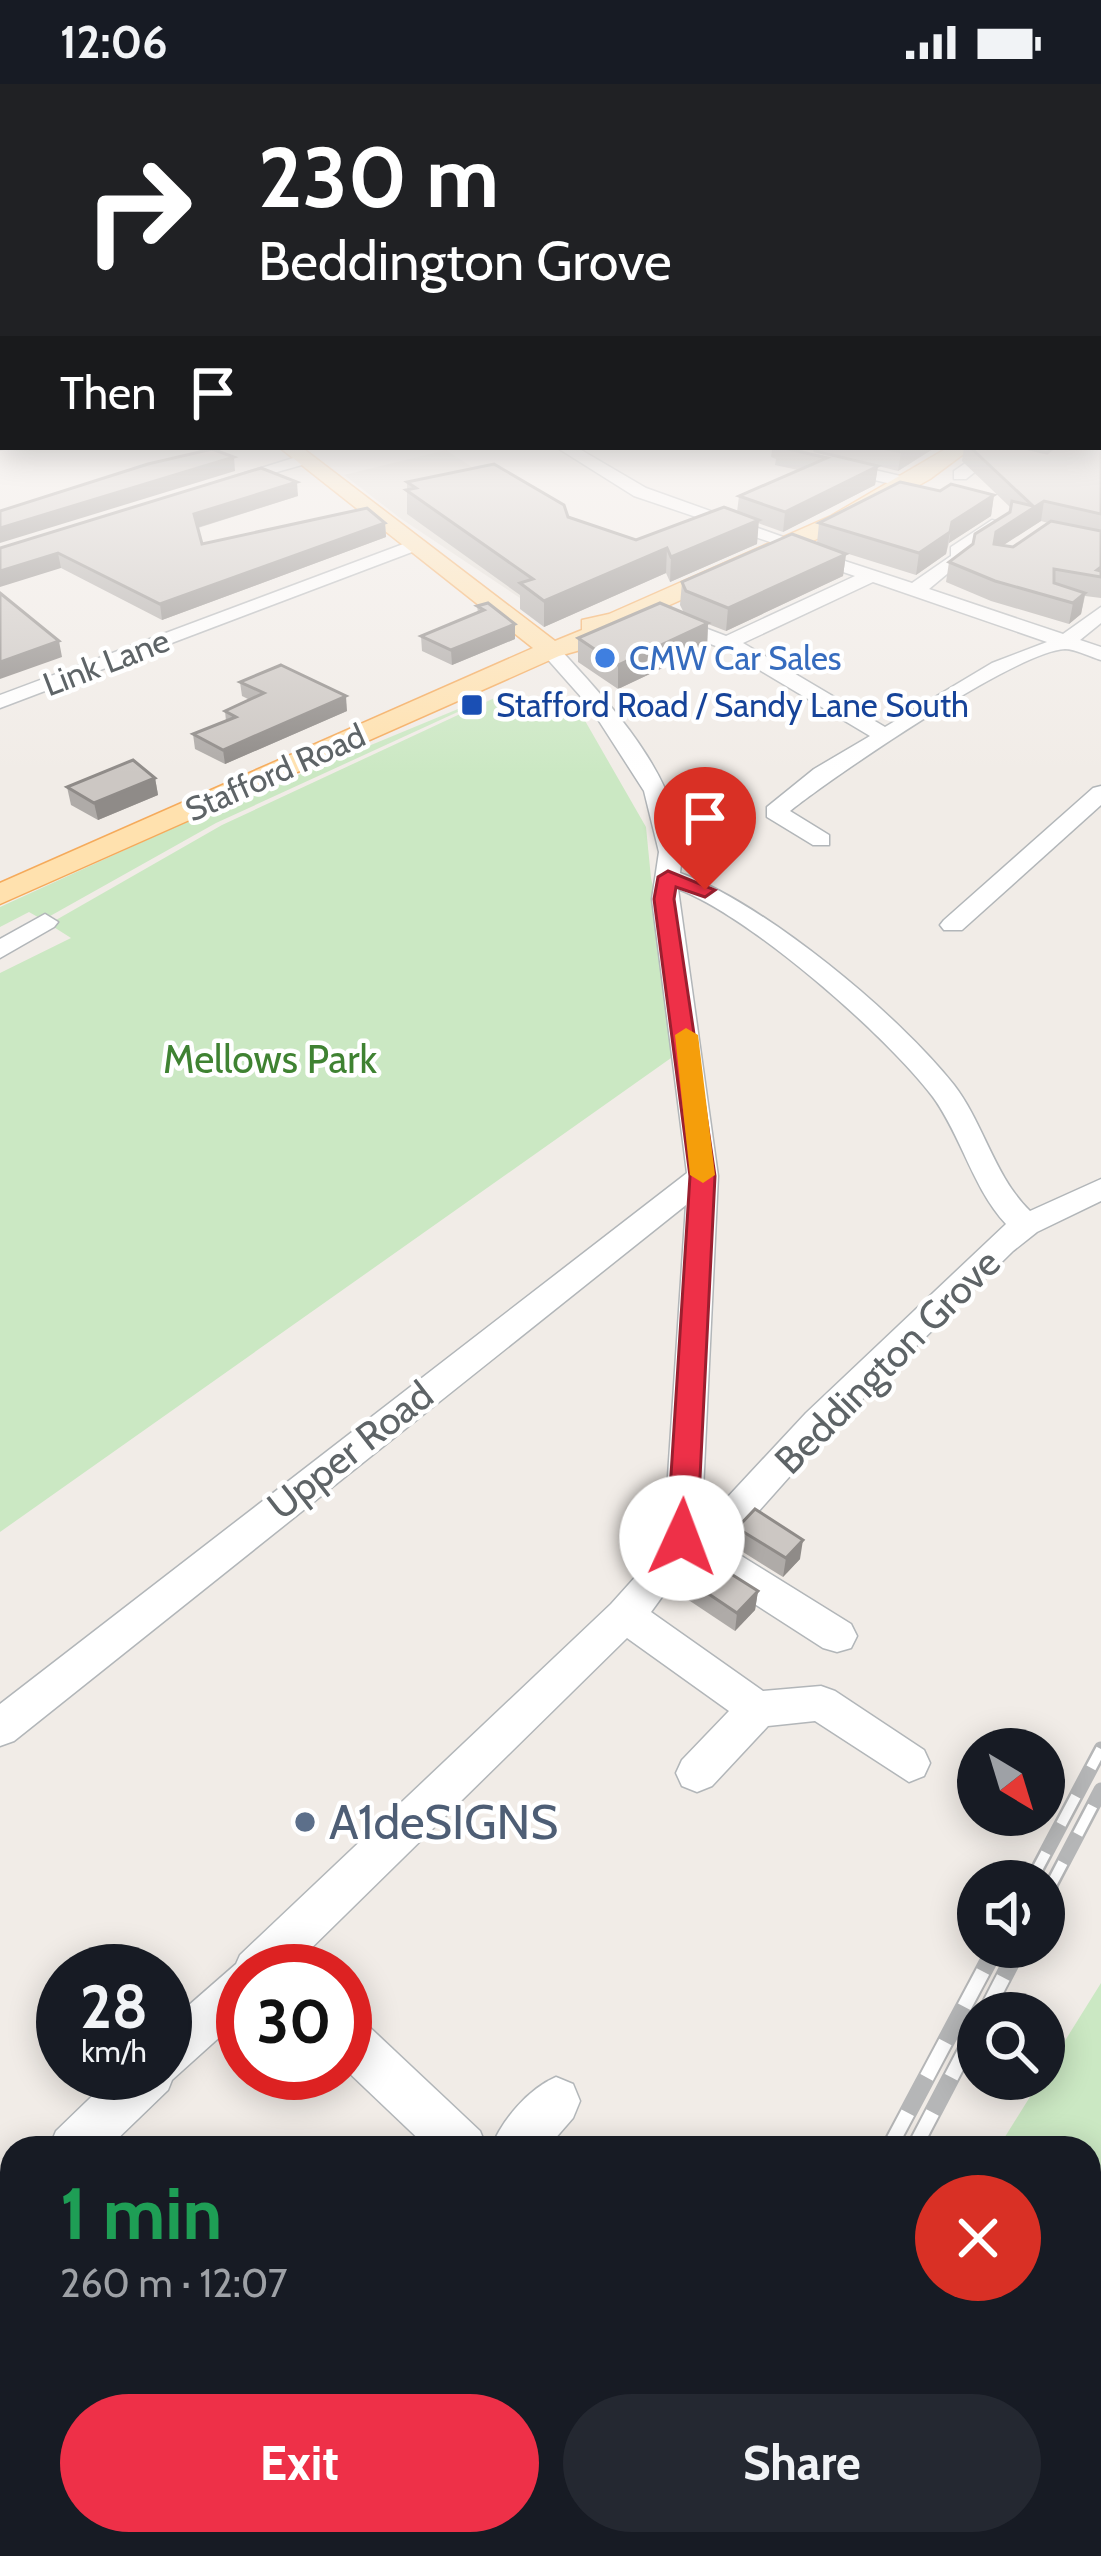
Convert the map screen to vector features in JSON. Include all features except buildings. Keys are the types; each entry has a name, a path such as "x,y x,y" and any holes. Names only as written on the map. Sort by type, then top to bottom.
{"main road":[{"name":"Stafford Road","path":"550,650 556,641 578,631 788,544"},
{"path":"414,545 522,620 550,650"},
{"name":"Stafford Road","path":"0,895 550,650 591,637 628,614"},
{"path":"522,620 552,631 578,631"}],"street":[{"path":"915,590 961,557 957,551 969,543"},
{"path":"788,544 1101,654"},
{"name":"Link Lane","path":"0,702 414,545"},
{"path":"727,643 910,566"},
{"path":"820,840 776,812 847,760 999,667 1066,642 1097,611"},
{"path":"628,614 727,643 885,736"},
{"path":"288,1944 625,1615 682,1538 703,1176 664,899 670,869 655,791 598,703 550,650"},
{"path":"952,925 1101,793"},
{"name":"Beddington Grove","path":"670,869 813,970 885,1031 941,1088 1002,1198 1026,1225 818,1422 737,1511 682,1538"},
{"path":"0,950 45,922"},
{"name":"Upper Road","path":"0,1728 250,1527 703,1176"},
{"path":"1026,1225 1101,1190"},
{"path":"682,1538 837,1636"},
{"path":"625,1615 758,1709 821,1703 909,1763"},
{"path":"697,1773 758,1709"},
{"path":"192,2034 216,2012"},
{"path":"372,2062 451,2136"},
{"path":"85,2136 123,2100"},
{"path":"525,2136 556,2101"}],"shaded area":[{"path":"438,543 551,543 526,602"}],"green space":[{"name":"Mellows Park","path":"503,694 549,698 567,713 580,712 646,827 651,878 688,1046 0,1532 0,973 71,938 49,924 222,825"},
{"path":"462,710 216,823 43,920 29,912 0,927 0,907 197,817"},
{"path":"1101,1983 1101,2136 1005,2136 1028,2100 1065,2100 1065,2041"}],"railway":[{"path":"1042,1860 1101,1749"},
{"path":"1064,1860 1101,1790"},
{"path":"895,2136 985,1968"},
{"path":"996,1992 1008,1968"},
{"path":"920,2136 957,2066"}],"slow traffic":[{"path":"686,1035 703,1175"}],"place":[{"name":"CMW Car Sales","path":"605,658"},
{"name":"Stafford Road / Sandy Lane South","path":"472,705"},
{"name":"A1deSIGNS","path":"305,1822"}],"route":[{"path":"682,1538 703,1176 664,899 668,877 705,890"}]}
